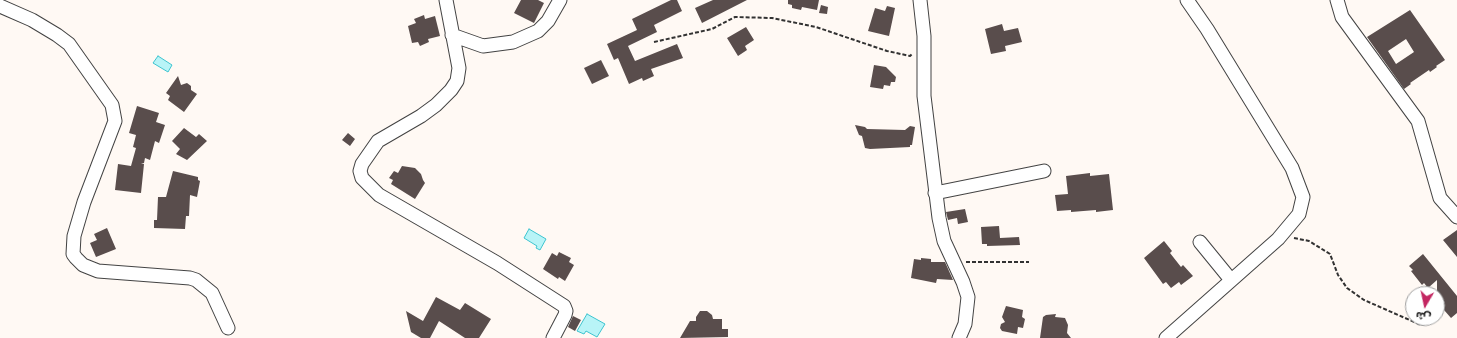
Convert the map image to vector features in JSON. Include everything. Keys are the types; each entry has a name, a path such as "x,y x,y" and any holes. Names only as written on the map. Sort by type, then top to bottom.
{"street":[{"path":"446,0 459,68 457,81 451,90 436,105 421,116 378,141 362,164 360,171 362,178 379,195 497,263 564,306 566,315 553,338"},
{"path":"452,35 483,46 512,42 538,32 548,21 560,0"},
{"path":"920,0 924,43 924,96 935,193 944,241 963,282 968,297 965,324 959,338"},
{"path":"1166,338 1281,236 1299,214 1303,197 1292,168 1207,29 1187,0"},
{"path":"1338,0 1342,17 1418,121 1440,198 1457,217"},
{"path":"0,6 16,12 44,27 69,44 112,105 115,121 84,202 74,236 73,254 79,262 91,269 190,278 196,280 212,293 228,328"},
{"path":"935,193 1044,171"},
{"path":"1200,242 1231,280"}],"path":[{"path":"654,42 712,29 735,17 772,18 816,27 887,51 910,56 924,43"},
{"path":"1281,236 1309,241 1330,254 1338,275 1347,288 1364,300 1405,318"},
{"path":"953,262 1029,262"}],"water":[{"path":"158,56 172,65 168,72 153,63"},
{"path":"529,229 546,239 540,250 536,248 537,246 524,238"},
{"path":"587,314 605,324 597,337 586,331 584,334 577,331"}],"building":[{"path":"521,0 538,0 544,3 534,23 514,13"},
{"path":"671,0 677,0 682,11 654,25 657,32 628,46 635,61 677,44 683,58 651,69 654,76 643,81 642,78 629,84 618,58 614,60 607,44 637,30 632,19"},
{"path":"713,0 747,0 702,23 695,8"},
{"path":"788,0 819,0 817,10 802,7 801,10 792,8 792,5 788,4"},
{"path":"821,5 828,7 827,14 819,13"},
{"path":"887,6 895,8 889,36 868,31 875,8 885,11"},
{"path":"1410,10 1445,60 1430,72 1429,70 1410,83 1411,84 1404,89 1367,37","holes":["1406,39 1414,52 1396,64 1388,51"]},
{"path":"424,15 425,19 435,16 440,36 428,39 429,42 420,46 418,42 412,43 408,26 416,23 414,19"},
{"path":"1002,24 1004,31 1018,28 1022,42 1005,46 1006,51 991,54 985,29"},
{"path":"746,27 754,40 745,46 747,50 738,56 727,38"},
{"path":"601,60 609,76 592,84 584,68"},
{"path":"874,65 886,67 896,77 895,82 891,82 890,86 884,85 883,89 870,87"},
{"path":"178,76 181,85 187,83 191,86 191,90 197,94 184,112 168,100 170,96 166,93"},
{"path":"137,106 159,113 156,122 165,125 159,143 155,141 150,160 145,158 144,163 141,163 144,164 141,193 115,190 118,164 131,166 136,148 133,147 136,135 129,133"},
{"path":"855,125 865,127 867,129 905,130 910,126 915,127 912,145 910,145 910,147 865,148 862,136 859,135"},
{"path":"184,128 196,137 199,134 207,141 187,160 176,154 180,149 172,141"},
{"path":"348,133 355,139 350,146 342,140"},
{"path":"402,166 415,168 421,174 425,183 415,199 391,184 393,180 389,178 394,171 398,173"},
{"path":"173,171 198,177 198,180 200,181 197,197 190,195 189,216 186,216 185,229 154,228 154,220 157,220 158,197 166,197"},
{"path":"1090,173 1090,176 1109,174 1113,210 1096,212 1096,210 1071,212 1071,210 1057,211 1055,195 1068,194 1066,176"},
{"path":"965,209 968,222 958,224 957,218 948,220 946,212"},
{"path":"999,226 1000,238 1019,237 1020,245 987,246 987,244 982,244 981,227"},
{"path":"107,228 116,249 96,257 90,243 97,240 94,234"},
{"path":"1457,230 1457,257 1443,240"},
{"path":"1164,241 1172,251 1170,253 1181,267 1183,265 1193,276 1181,285 1179,282 1171,288 1166,282 1163,284 1144,258"},
{"path":"559,252 571,258 569,262 574,265 565,281 559,277 558,279 543,269 552,253 557,256"},
{"path":"1423,254 1457,296 1457,313 1451,318 1445,311 1445,286 1437,286 1437,280 1430,286 1426,286 1424,283 1422,285 1409,266"},
{"path":"921,258 931,259 931,262 945,262 953,280 937,279 936,283 911,278 914,259 921,260"},
{"path":"436,297 460,310 465,303 491,319 479,338 465,338 439,321 430,338 421,338 411,332 406,311 423,321"},
{"path":"1006,306 1023,310 1022,317 1025,319 1023,328 1018,327 1017,334 1002,331 1000,328 1001,324 1005,322 1002,317"},
{"path":"700,311 707,311 712,315 713,319 722,319 722,329 728,329 728,337 680,338 690,321 696,321 696,317"},
{"path":"1056,314 1055,317 1065,318 1068,325 1067,333 1071,338 1040,338 1043,317 1046,315"},
{"path":"573,316 581,320 575,331 568,327"}]}
